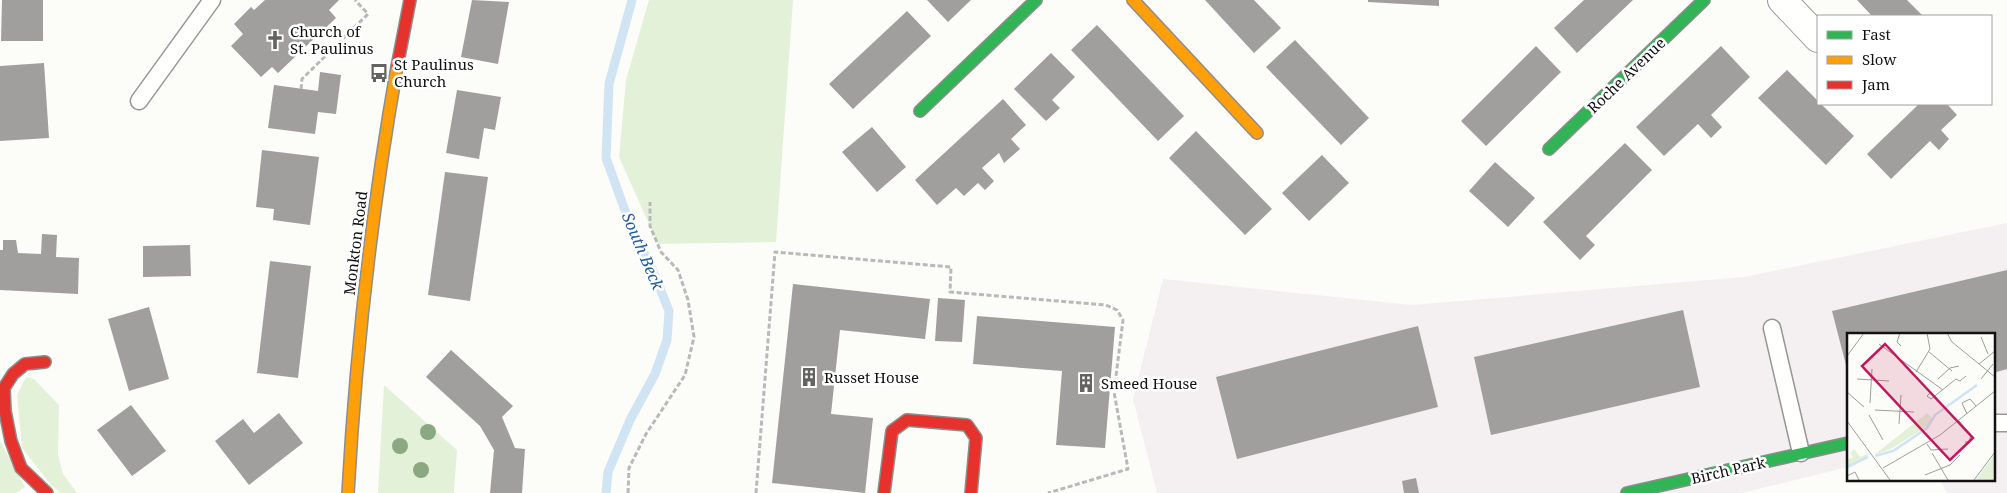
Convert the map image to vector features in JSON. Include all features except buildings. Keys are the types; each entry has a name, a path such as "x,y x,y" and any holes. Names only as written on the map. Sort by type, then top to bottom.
{"street":[{"name":"Monkton Road","path":"348,493 355,373 365,271 382,155 410,0"},
{"path":"920,111 1036,0"},
{"path":"1133,0 1257,133"},
{"name":"Roche Avenue","path":"1548,149 1704,0"},
{"path":"1782,0 1817,37"},
{"path":"45,362 25,364 12,374 4,388 5,411 11,441 21,468 46,493"},
{"path":"884,493 892,431 907,420 967,425 976,438 971,493"},
{"name":"Birch Park","path":"1627,493 1847,443"}],"lane":[{"path":"139,100 212,0"},
{"path":"1772,328 1801,453"},
{"path":"1994,423 2007,423"}],"path":[{"path":"301,88 302,79 368,14 355,0"},
{"path":"628,493 629,468 646,434 685,375 694,336 688,300 678,270 662,252 650,226 650,202"},
{"path":"756,493 775,252 951,267 950,292 1106,305 1117,310 1123,320 1114,392 1128,469 1048,493"}],"shaded area":[{"path":"2007,223 2007,493 1947,493 1940,480 1994,480 1994,333 1847,333 1847,467 1742,493 1157,493 1133,399 1163,279 1412,305 1744,277"}],"green space":[{"path":"649,0 793,0 776,242 658,244 619,157 626,80"},
{"path":"26,377 34,379 59,405 58,455 63,474 77,493 61,493 51,485 22,448 17,395"},
{"path":"384,385 457,450 454,493 378,493"},
{"path":"0,441 25,487 16,493 0,493"}],"waterway":[{"name":"South Beck","path":"606,493 608,472 630,420 655,374 667,340 669,311 653,271 631,227 606,158 609,84 632,0"}],"traffic: fast":[{"path":"920,111 1036,0"},
{"path":"1549,149 1704,0"},
{"path":"1627,493 1847,443"}],"traffic: slow":[{"path":"1133,0 1257,133"},
{"path":"348,493 351,439 366,279 397,67"}],"traffic: jam":[{"path":"397,67 410,0"},
{"path":"45,362 25,364 13,374 4,388 5,411 11,441 21,468 47,493"},
{"path":"884,493 892,431 907,420 967,425 976,438 971,493"}],"place":[{"name":"Church of St. Paulinus","path":"275,40"},
{"name":"St Paulinus Church","path":"379,73"},
{"name":"Russet House","path":"809,377"},
{"name":"Smeed House","path":"1086,383"}]}
